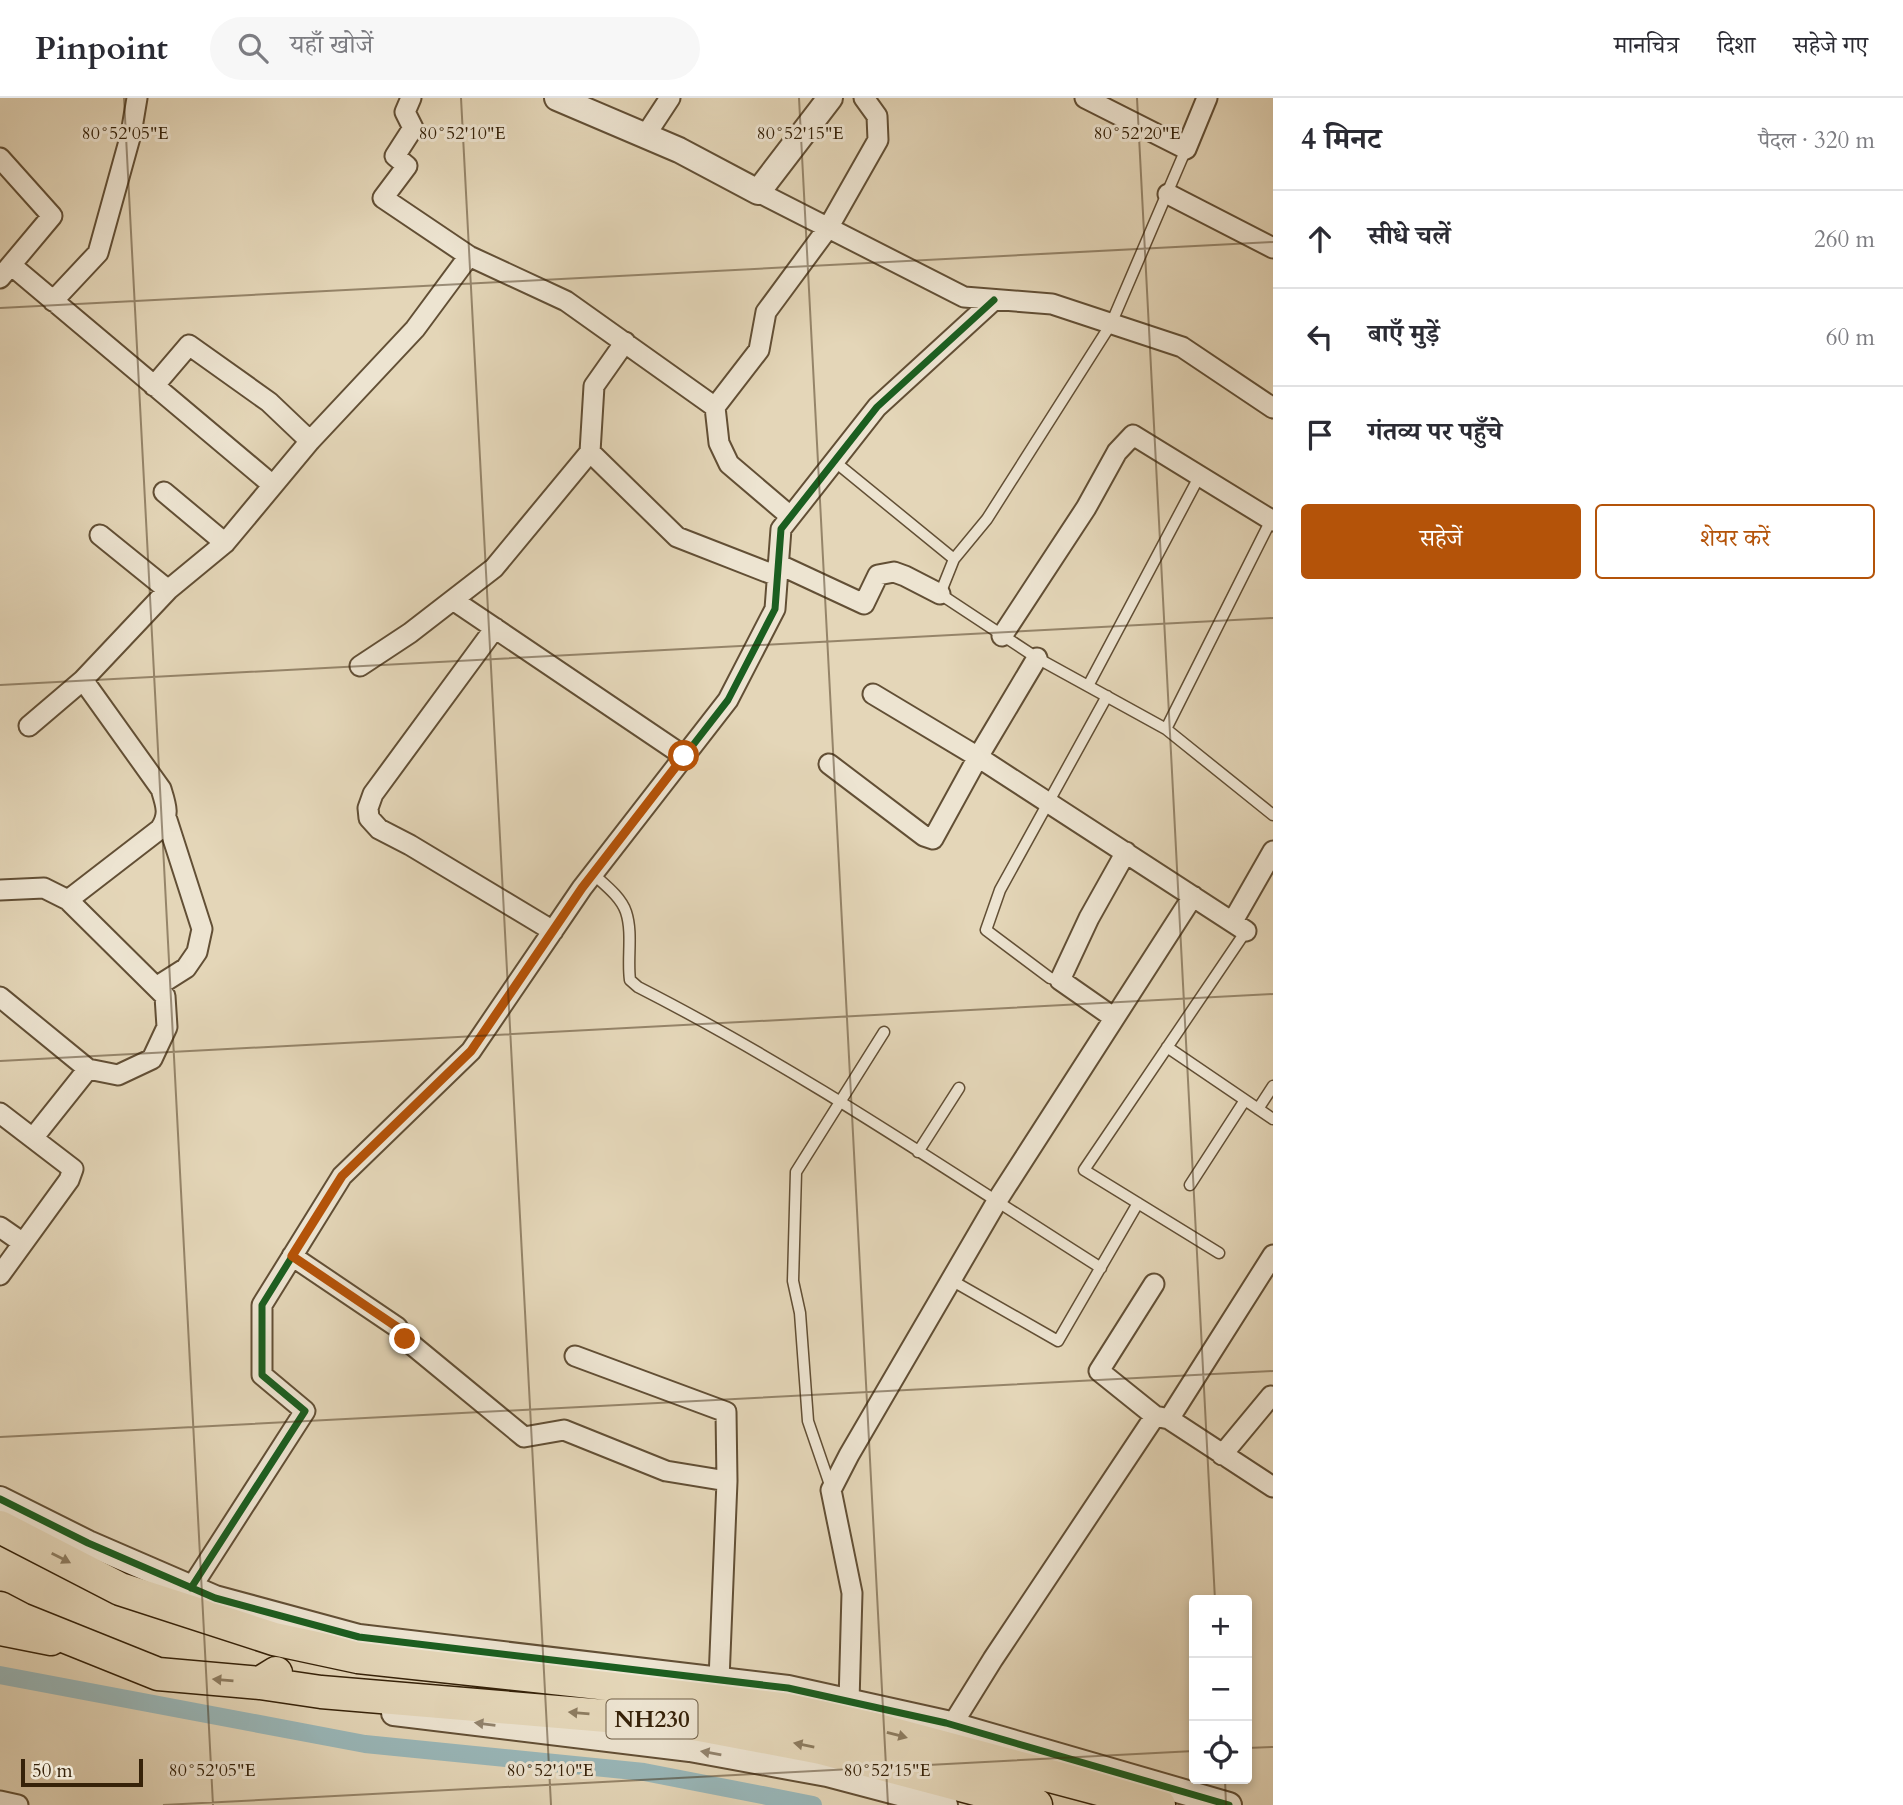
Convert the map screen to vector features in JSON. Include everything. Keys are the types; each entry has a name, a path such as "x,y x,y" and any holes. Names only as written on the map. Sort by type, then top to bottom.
{"highway":[{"name":"NH230","path":"0,1527 120,1589 274,1639 358,1657 718,1696 848,1722 1158,1805"},
{"name":"NH230","path":"0,1608 158,1674 321,1692 689,1723 821,1748 1036,1805"},
{"path":"260,1684 275,1674 281,1665 281,1654 274,1639"}],"main road":[{"path":"0,1630 96,1649"}],"street":[{"path":"53,301 98,253 131,134 137,98"},
{"path":"411,98 405,112 413,128 394,156 407,166 383,198 469,256 566,301 715,407"},
{"path":"645,136 670,98"},
{"path":"758,192 830,98"},
{"path":"790,516 729,464 719,443 715,407 759,350 766,312 828,228 878,140 877,116 864,98"},
{"path":"1085,98 1186,149 1207,98"},
{"path":"565,99 679,150 964,297 1052,304 1182,347 1273,408"},
{"path":"0,158 52,216 6,272 53,301 269,482"},
{"path":"1168,194 1273,248"},
{"path":"29,726 83,680 168,590 225,543 310,441 415,329 469,256"},
{"path":"191,1588 305,1411 262,1375 262,1305 292,1256 342,1176 471,1051 593,874 728,700 775,609 781,528 877,407 994,300"},
{"path":"360,666 410,633 494,568 590,452 594,386 625,342"},
{"path":"154,386 189,345 269,402 310,441"},
{"path":"1002,636 1086,508 1117,452 1133,435 1272,520"},
{"path":"590,452 677,537 778,570 864,604 878,575 894,572 940,594"},
{"path":"164,492 225,543"},
{"path":"100,535 168,590"},
{"path":"453,600 684,756"},
{"path":"495,628 373,794 368,808 369,818 379,829 411,845 553,932"},
{"path":"829,764 923,836 933,839 1037,659"},
{"path":"83,680 161,789 167,820 202,929 197,952 186,968 156,987"},
{"path":"873,694 978,757 1239,926 1273,851"},
{"path":"68,900 160,829 167,820"},
{"path":"1113,1017 1060,980 1126,852"},
{"path":"0,890 44,888 68,900 165,996 167,1027 152,1059 118,1075 88,1069 0,997"},
{"path":"849,1702 852,1593 831,1490 996,1202 1193,896"},
{"path":"33,1138 88,1069"},
{"path":"0,1113 73,1169 69,1180 0,1275"},
{"path":"0,1227 23,1243"},
{"path":"952,1726 993,1658 1273,1255"},
{"path":"292,1256 397,1327 405,1339 524,1437 564,1430 666,1471 727,1481"},
{"path":"1154,1284 1099,1371 1162,1418 1273,1487"},
{"path":"575,1356 726,1412 727,1481 719,1680"},
{"path":"1222,1455 1271,1396"},
{"path":"0,1499 88,1543 215,1598 359,1637 788,1688 952,1726 1229,1805"},
{"path":"321,1692 381,1711 690,1749 827,1774 945,1805"},
{"path":"0,1801 18,1805"}],"lane":[{"path":"1186,149 1111,324 987,519 954,559 940,594 1037,659 1166,729 1273,816"},
{"path":"834,461 954,559"},
{"path":"1088,686 1200,475"},
{"path":"1166,729 1272,520"},
{"path":"1060,980 1050,978 986,930 1000,890 1107,696"},
{"path":"593,874 614,894 626,911 630,980 638,987 706,1022 840,1103 1101,1268"},
{"path":"1219,1252 1084,1170 1167,1047 1239,926"},
{"path":"831,1490 808,1421 800,1313 793,1281 796,1172 884,1032"},
{"path":"1167,1047 1273,1119"},
{"path":"1258,1109 1273,1086"},
{"path":"918,1152 959,1088"},
{"path":"1190,1185 1245,1100"},
{"path":"951,1280 1058,1341 1139,1203"}],"waterway":[{"path":"0,1675 365,1744 644,1772 813,1805"}],"cycle path":[{"path":"191,1588 305,1411 262,1375 262,1305 342,1176 471,1051 582,888 728,700 775,609 781,529 877,407 994,300"},
{"path":"0,1499 88,1543 215,1598 359,1637 788,1688 946,1723 1229,1805"}],"route":[{"path":"405,1339 397,1327 292,1256 342,1176 471,1051 582,888 684,756"}]}
